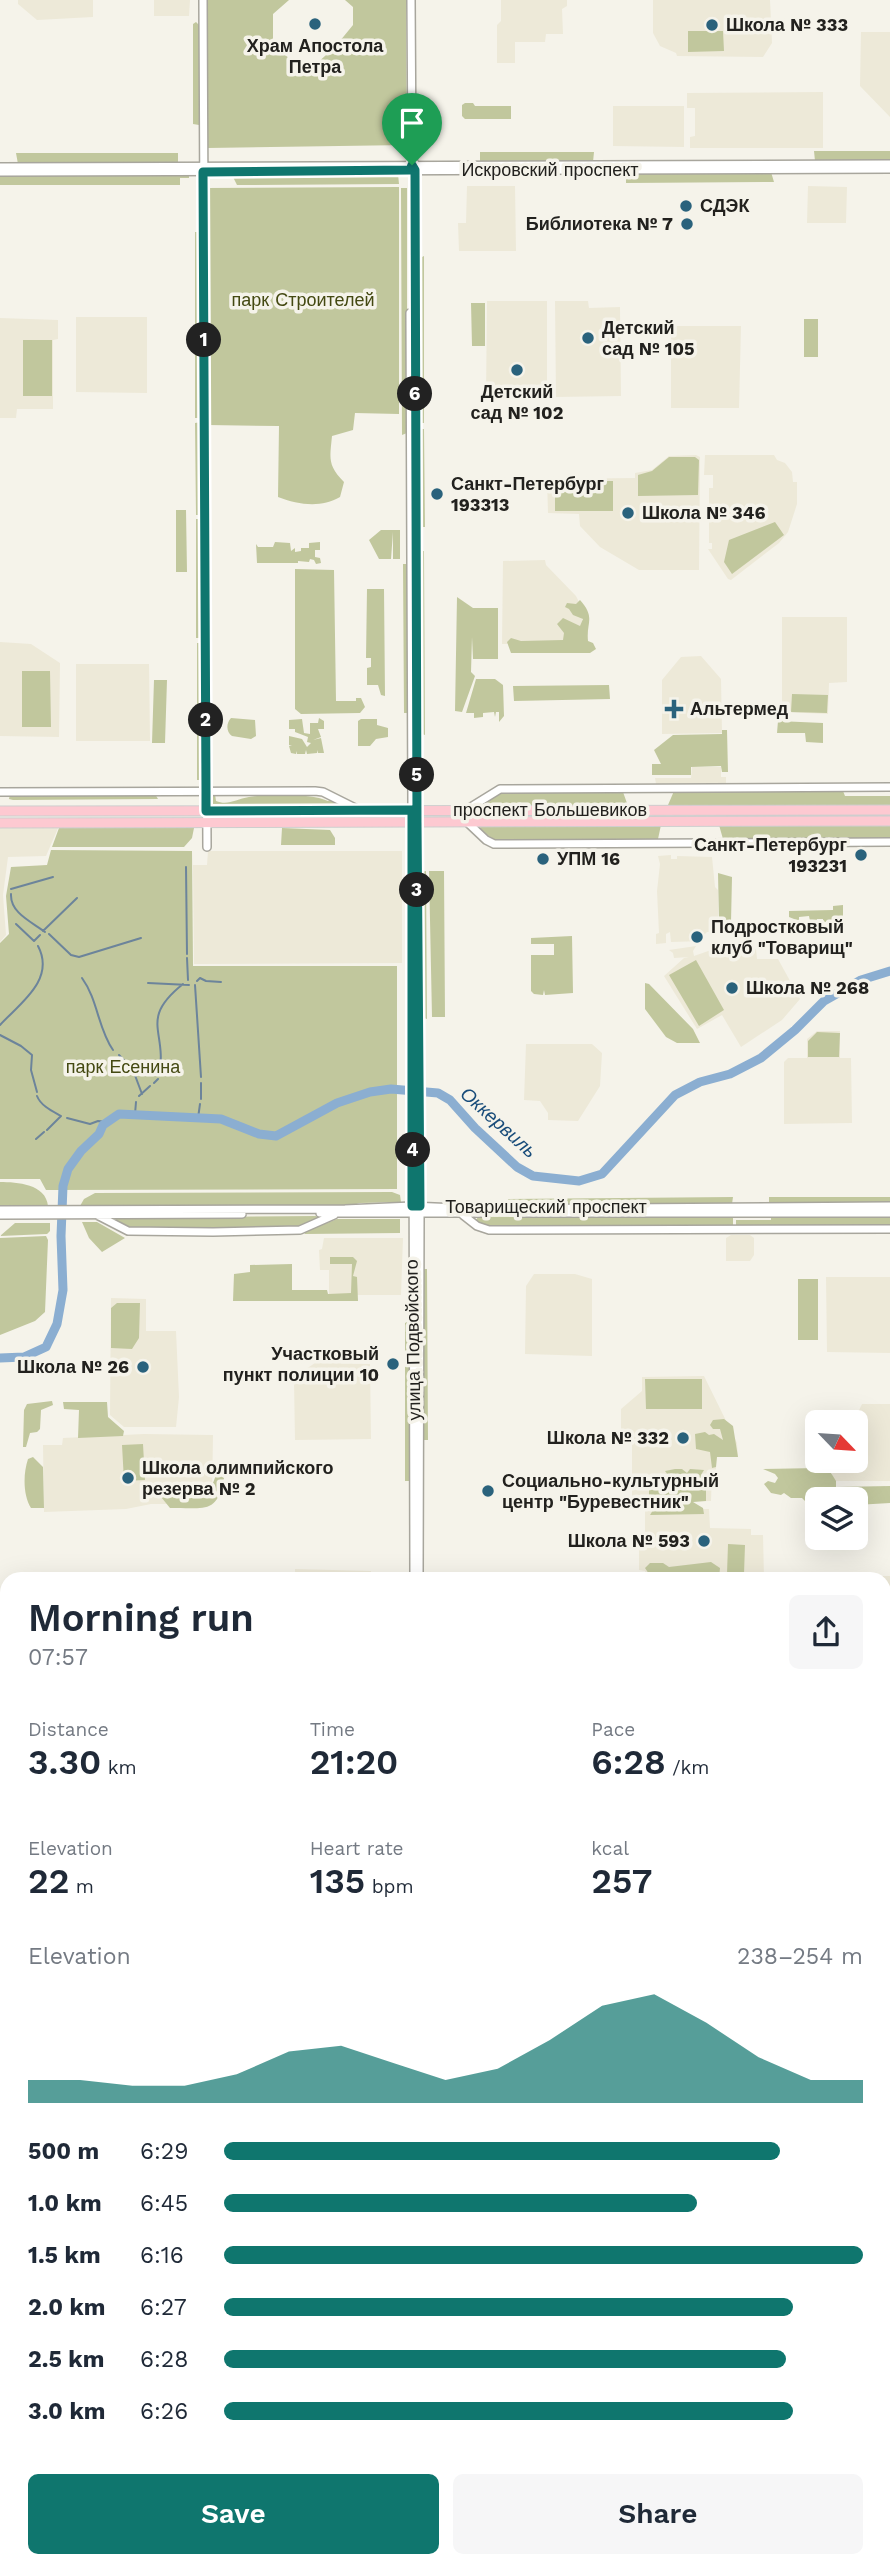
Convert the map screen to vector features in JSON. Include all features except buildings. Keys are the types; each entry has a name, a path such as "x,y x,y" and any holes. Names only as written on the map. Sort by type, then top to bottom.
{"main road":[{"name":"проспект Большевиков","path":"0,811 890,810"},
{"name":"проспект Большевиков","path":"0,823 890,821"}],"street":[{"path":"202,0 207,847"},
{"path":"411,0 415,822"},
{"name":"Искровский проспект","path":"0,167 412,169 890,166"},
{"name":"Искровский проспект","path":"0,172 203,169"},
{"path":"466,810 500,789 890,787"},
{"path":"0,792 319,791 360,810"},
{"name":"улица Подвойского","path":"415,822 419,1572"},
{"path":"467,822 494,844 890,842"},
{"name":"Товарищеский проспект","path":"76,1212 890,1206"},
{"name":"улица Подвойского","path":"414,1572 416,1210"},
{"name":"Товарищеский проспект","path":"76,1212 97,1215 335,1214 416,1210 463,1215 890,1213"},
{"path":"0,1212 76,1212"},
{"path":"97,1215 128,1231 213,1231 300,1230 335,1214"},
{"path":"463,1215 477,1226 489,1230 890,1229"}],"shaded area":[{"path":"18,0 93,0 93,17 37,20 18,4"},
{"path":"154,0 190,0 189,16 154,16"},
{"path":"501,0 567,0 567,6 562,9 563,34 546,34 545,42 515,42 515,63 497,63 497,25 501,21"},
{"name":"Школа № 333","path":"653,0 770,0 772,43 763,57 677,56 660,46 653,33"},
{"path":"861,32 890,32 890,117 860,86"},
{"path":"823,92 823,148 690,148 690,137 695,136 695,108 687,108 687,93"},
{"path":"613,106 684,106 684,147 613,146"},
{"path":"467,186 515,186 516,251 459,251 458,223 466,223"},
{"path":"808,186 847,187 846,223 807,223"},
{"name":"Детский сад № 102","path":"487,301 547,301 547,397 486,397"},
{"name":"Детский сад № 105","path":"555,301 588,301 589,308 620,307 621,396 556,397"},
{"path":"76,317 147,317 147,393 76,392"},
{"path":"0,318 58,320 58,339 53,340 53,409 17,409 16,418 0,418"},
{"path":"671,326 741,326 739,408 671,408"},
{"name":"Школа № 346","path":"705,455 774,455 777,460 785,463 792,472 793,482 797,482 797,504 788,532 779,543 731,580 708,549 712,549 712,543 709,543 709,488 713,488 713,475 704,475"},
{"name":"Школа № 346","path":"669,456 700,457 699,570 639,570 600,547 580,526 579,514 548,513 547,479 635,478 635,473 652,470"},
{"path":"545,560 546,565 576,596 582,608 583,643 502,644 503,561"},
{"path":"782,617 847,617 847,682 829,683 828,714 782,712"},
{"path":"0,642 31,644 60,663 59,737 0,736"},
{"path":"701,656 721,679 722,733 662,734 662,680 681,657"},
{"path":"76,664 149,664 150,741 76,741"},
{"path":"692,767 721,767 721,777 726,777 726,783 656,784 655,778 691,778"},
{"path":"59,826 46,856 8,857 3,895 6,935 0,942 0,827"},
{"path":"208,851 402,851 402,963 194,964 193,865 207,865"},
{"path":"671,855 671,859 677,859 677,856 712,857 715,887 718,890 718,932 707,932 704,941 671,942 670,932 666,934 666,943 656,944 656,934 659,933 658,856"},
{"name":"Школа № 268","path":"696,946 694,956 714,949 756,949 757,959 778,959 800,999 782,1020 741,1047 722,1015 697,1029 664,976 684,958 689,957 674,958 669,950"},
{"path":"817,1031 840,1031 840,1058 851,1058 852,1123 784,1124 784,1062 788,1058 807,1058 807,1039"},
{"path":"526,1044 592,1044 602,1053 600,1086 578,1121 548,1120 548,1113 540,1101 524,1100"},
{"path":"731,1235 750,1235 754,1238 754,1255 750,1261 726,1261 726,1238"},
{"path":"324,1238 403,1238 401,1295 329,1295 329,1270 320,1270 319,1250 322,1249"},
{"path":"534,1274 575,1274 592,1279 592,1356 525,1354 526,1286"},
{"path":"826,1277 890,1277 890,1353 827,1352"},
{"name":"Школа № 26","path":"111,1298 146,1299 146,1331 176,1331 179,1397 176,1427 124,1427 110,1415"},
{"path":"315,1363 370,1364 371,1439 295,1440 294,1381 297,1375"},
{"name":"Школа № 332","path":"704,1376 737,1443 738,1457 716,1457 716,1471 712,1471 711,1501 632,1502 632,1435 621,1434 621,1409 642,1391 642,1377"},
{"path":"862,1404 890,1404 890,1481 830,1481 832,1474 868,1474 868,1410 859,1410"},
{"name":"Школа олимпийского резерва № 2","path":"144,1434 213,1435 212,1497 204,1504 151,1504 126,1509 44,1512 43,1445 62,1445 63,1438"},
{"name":"Школа № 593","path":"709,1509 710,1528 751,1529 751,1535 763,1535 764,1572 639,1570 639,1546 645,1546 645,1510"},
{"path":"295,1569 371,1571 371,1572 295,1572"}],"green space":[{"path":"206,0 289,0 273,14 273,46 289,58 316,64 353,25 353,7 345,0 406,0 407,145 207,148"},
{"path":"196,22 199,25 199,125 193,124 193,24"},
{"path":"688,31 723,31 724,51 688,52"},
{"path":"473,103 475,106 511,106 511,119 465,119 462,116 462,105"},
{"path":"814,151 890,151 890,161 815,161"},
{"path":"480,152 594,152 593,162 480,162"},
{"path":"16,153 178,153 178,163 18,164"},
{"path":"771,172 774,182 626,183 626,173"},
{"path":"237,174 398,174 399,184 237,185 233,177"},
{"path":"0,175 189,175 189,178 180,178 180,185 0,185"},
{"name":"парк Строителей","path":"399,187 399,414 355,413 353,430 332,436 331,461 344,482 340,497 325,503 310,504 278,497 279,426 208,425 207,188"},
{"path":"401,188 407,188 407,433 402,435"},
{"path":"195,232 200,232 201,418 195,418"},
{"path":"424,256 424,423 418,423 418,259"},
{"path":"471,303 485,303 485,346 472,346"},
{"path":"804,319 818,319 818,357 804,357"},
{"path":"23,340 52,340 52,396 23,396"},
{"path":"201,422 201,515 196,515 195,423"},
{"path":"418,429 424,429 425,527 419,527"},
{"path":"669,457 695,457 699,460 698,495 638,496 638,475 652,471"},
{"path":"555,481 613,481 613,511 555,511"},
{"path":"176,510 186,510 187,572 176,572"},
{"path":"196,519 201,519 202,638 196,638"},
{"path":"775,522 784,535 732,574 724,562 729,540"},
{"path":"381,530 400,530 400,559 393,559 393,532 391,559 379,559 369,540"},
{"path":"275,542 290,543 291,551 295,548 295,552 301,551 301,548 309,548 309,543 320,542 320,550 315,550 315,557 320,558 321,563 316,564 310,559 309,562 298,563 257,563 256,544 258,547 273,547"},
{"path":"419,551 424,551 425,735 419,733"},
{"path":"403,564 408,564 408,713 404,713"},
{"path":"295,569 334,570 336,701 356,701 356,698 361,698 365,707 360,713 301,714 295,709"},
{"path":"367,589 384,589 385,696 381,695 378,685 367,685 367,668 371,667 371,658 366,658"},
{"path":"457,597 473,608 498,608 498,659 473,659 472,637 471,672 475,676 462,712 455,711"},
{"path":"580,600 589,616 588,641 593,643 596,649 590,653 511,653 507,642 511,638 521,641 563,640 564,633 557,624 563,618 580,626 583,619 573,615 565,607 567,603 576,604"},
{"path":"197,643 202,643 202,780 197,780"},
{"path":"22,671 50,671 51,727 22,727"},
{"path":"476,679 495,679 503,685 504,716 499,722 499,712 496,712 495,717 494,712 483,713 483,717 474,718 474,713 466,713"},
{"path":"154,680 167,680 165,743 152,743"},
{"path":"609,685 610,699 514,701 513,686"},
{"path":"792,694 828,695 827,713 791,712"},
{"path":"231,718 255,720 256,736 251,739 232,736 227,727"},
{"path":"319,718 324,721 324,729 318,729 321,737 313,740 321,738 324,753 318,753 317,750 317,753 307,754 306,750 305,754 297,754 297,751 296,754 291,753 289,736 302,739 307,747 311,743 307,742 308,737 295,732 295,729 289,729 289,720 302,719 304,733 310,734 310,723 318,723"},
{"path":"377,719 377,725 388,728 388,737 376,739 370,746 358,746 358,721"},
{"path":"778,721 823,723 823,743 806,742 805,733 777,733"},
{"path":"722,730 727,730 728,772 722,772 721,766 691,767 691,775 652,775 652,764 661,764 654,750 673,735 722,734"},
{"path":"674,791 843,791 845,796 890,796 890,805 668,805"},
{"path":"502,792 623,792 628,806 482,806"},
{"path":"10,794 155,794 158,799 13,800 9,799"},
{"path":"215,794 216,801 224,803 249,797 289,795 328,801 332,799 340,804 212,807 209,805 210,797"},
{"path":"661,825 658,839 492,839 480,828 481,826"},
{"path":"719,825 890,825 890,839 723,839"},
{"path":"59,828 194,828 192,838 184,847 52,847"},
{"path":"282,828 330,830 335,838 335,845 281,845"},
{"name":"парк Есенина","path":"51,850 192,851 193,966 397,966 397,1189 46,1190 40,1179 0,1179 0,943 9,934 6,896 11,867 47,865"},
{"path":"426,871 427,1019 421,1017 420,872"},
{"path":"429,871 444,871 445,1017 432,1017"},
{"path":"718,873 732,877 731,922 719,922"},
{"path":"843,905 843,922 823,922 823,919 810,921 809,916 799,917 799,921 789,917 789,911 833,910 833,906"},
{"path":"572,936 573,993 545,995 544,990 543,995 534,994 531,991 531,955 554,955 554,944 531,944 531,938"},
{"path":"696,960 724,1010 699,1026 669,975"},
{"path":"645,983 693,1029 700,1043 677,1043 666,1037 645,1009"},
{"path":"817,1032 840,1033 839,1057 808,1057 808,1041"},
{"path":"0,1182 22,1184 36,1189 42,1193 48,1206 0,1206"},
{"path":"392,1192 400,1195 401,1202 360,1203 349,1206 80,1206 84,1199 95,1193"},
{"path":"733,1197 732,1204 510,1205 508,1199"},
{"path":"769,1197 890,1197 890,1204 769,1204"},
{"path":"771,1215 890,1215 890,1226 736,1227 736,1220 771,1220"},
{"path":"733,1216 733,1226 488,1228 476,1220 478,1217"},
{"path":"116,1218 319,1218 300,1227 132,1228 115,1221"},
{"path":"337,1219 400,1219 400,1233 304,1232"},
{"path":"82,1222 97,1222 125,1238 102,1252 89,1238"},
{"path":"15,1223 50,1223 50,1231 47,1234 0,1236"},
{"path":"46,1236 45,1312 35,1321 0,1335 0,1238"},
{"path":"330,1257 353,1257 357,1261 353,1276 357,1277 358,1301 233,1301 234,1274 250,1272 250,1265 292,1264 292,1290 327,1290 328,1294 351,1293 352,1264 330,1264"},
{"path":"424,1269 427,1269 428,1440 422,1440"},
{"path":"798,1279 818,1279 818,1340 798,1340"},
{"path":"117,1303 140,1303 139,1338 132,1349 111,1348 111,1308"},
{"path":"411,1320 411,1481 405,1481 405,1323"},
{"path":"645,1379 702,1379 702,1409 646,1409"},
{"path":"52,1401 53,1405 41,1410 40,1429 30,1433 26,1447 23,1447 24,1410 27,1404"},
{"path":"63,1402 107,1402 108,1417 124,1431 123,1436 78,1438 79,1410 64,1409"},
{"path":"724,1419 733,1426 738,1457 717,1457 716,1467 712,1468 710,1452 696,1449 695,1434 705,1432 723,1440 720,1429 713,1429 710,1425 713,1420"},
{"path":"143,1444 145,1480 124,1481 122,1445"},
{"path":"33,1457 43,1467 44,1508 31,1508 26,1497 25,1471 28,1459"},
{"path":"805,1468 805,1474 832,1474 836,1487 805,1487 805,1501 802,1498 791,1498 784,1493 771,1493 764,1484 768,1481 775,1483 778,1478 763,1469"},
{"path":"682,1469 687,1473 690,1469 704,1470 701,1475 706,1476 706,1501 693,1502 703,1508 704,1514 650,1515 658,1502 649,1502 649,1479 668,1475 665,1471"},
{"path":"220,1474 224,1478 221,1490 213,1504 207,1507 170,1508 157,1492 210,1491 216,1475"},
{"path":"890,1486 890,1503 868,1504 868,1487 836,1487"},
{"path":"728,1544 745,1545 744,1572 727,1572"},
{"path":"711,1562 720,1568 720,1572 648,1572 645,1568 650,1563 663,1563 669,1567"}],"waterway":[{"path":"186,867 187,954"},
{"path":"11,889 53,877"},
{"path":"11,894 18,912 45,932"},
{"path":"43,931 77,898"},
{"path":"16,924 34,941 40,935"},
{"path":"49,934 71,955 79,957 141,938"},
{"path":"0,1025 25,1000 39,980 42,958 38,946"},
{"path":"187,958 188,980"},
{"name":"Оккервиль","path":"0,1358 24,1357 46,1347 57,1324 63,1290 63,1186 68,1169 81,1151 99,1134 103,1125 119,1114 221,1119 259,1134 276,1136 337,1103 370,1092 391,1089 438,1093 450,1100 475,1128 517,1167 533,1176 579,1181 602,1174 675,1095 700,1082 730,1074 761,1058 824,1001 861,980 890,971"},
{"path":"82,978 113,1050"},
{"path":"197,981 200,978 221,982"},
{"path":"148,983 189,985"},
{"path":"159,1075 161,1060 158,1017 169,996 183,984"},
{"path":"195,985 201,1077"},
{"path":"0,1035 32,1055 31,1070 37,1092"},
{"path":"119,1055 133,1070 142,1094"},
{"path":"154,1083 158,1079"},
{"path":"201,1083 201,1099"},
{"path":"139,1096 150,1086"},
{"path":"37,1096 44,1105 61,1116 47,1130"},
{"path":"135,1114 136,1102"},
{"path":"198,1118 200,1104"},
{"path":"67,1118 90,1124 108,1122"},
{"path":"36,1139 44,1132"}],"place":[{"name":"Храм Апостола Петра","path":"315,24"},
{"name":"Школа № 333","path":"712,25"},
{"name":"СДЭК","path":"686,206"},
{"name":"Библиотека № 7","path":"687,224"},
{"name":"Детский сад № 105","path":"588,338"},
{"name":"Детский сад № 102","path":"517,370"},
{"name":"Санкт-Петербург 193313","path":"437,494"},
{"name":"Школа № 346","path":"628,513"},
{"name":"Альтермед","path":"674,709"},
{"name":"Санкт-Петербург 193231","path":"861,855"},
{"name":"УПМ 16","path":"543,859"},
{"name":"Подростковый клуб \"Товарищ\"","path":"697,937"},
{"name":"Школа № 268","path":"732,988"},
{"name":"Участковый пункт полиции 10","path":"393,1364"},
{"name":"Школа № 26","path":"143,1367"},
{"name":"Школа № 332","path":"683,1438"},
{"name":"Школа олимпийского резерва № 2","path":"128,1478"},
{"name":"Социально-культурный центр \"Буревестник\"","path":"488,1491"},
{"name":"Школа № 593","path":"704,1541"}],"route":[{"path":"412,165 410,170 203,172 206,811 412,810 412,822 417,822 420,1206 412,1206 412,822 417,822 415,170 412,165"}]}
